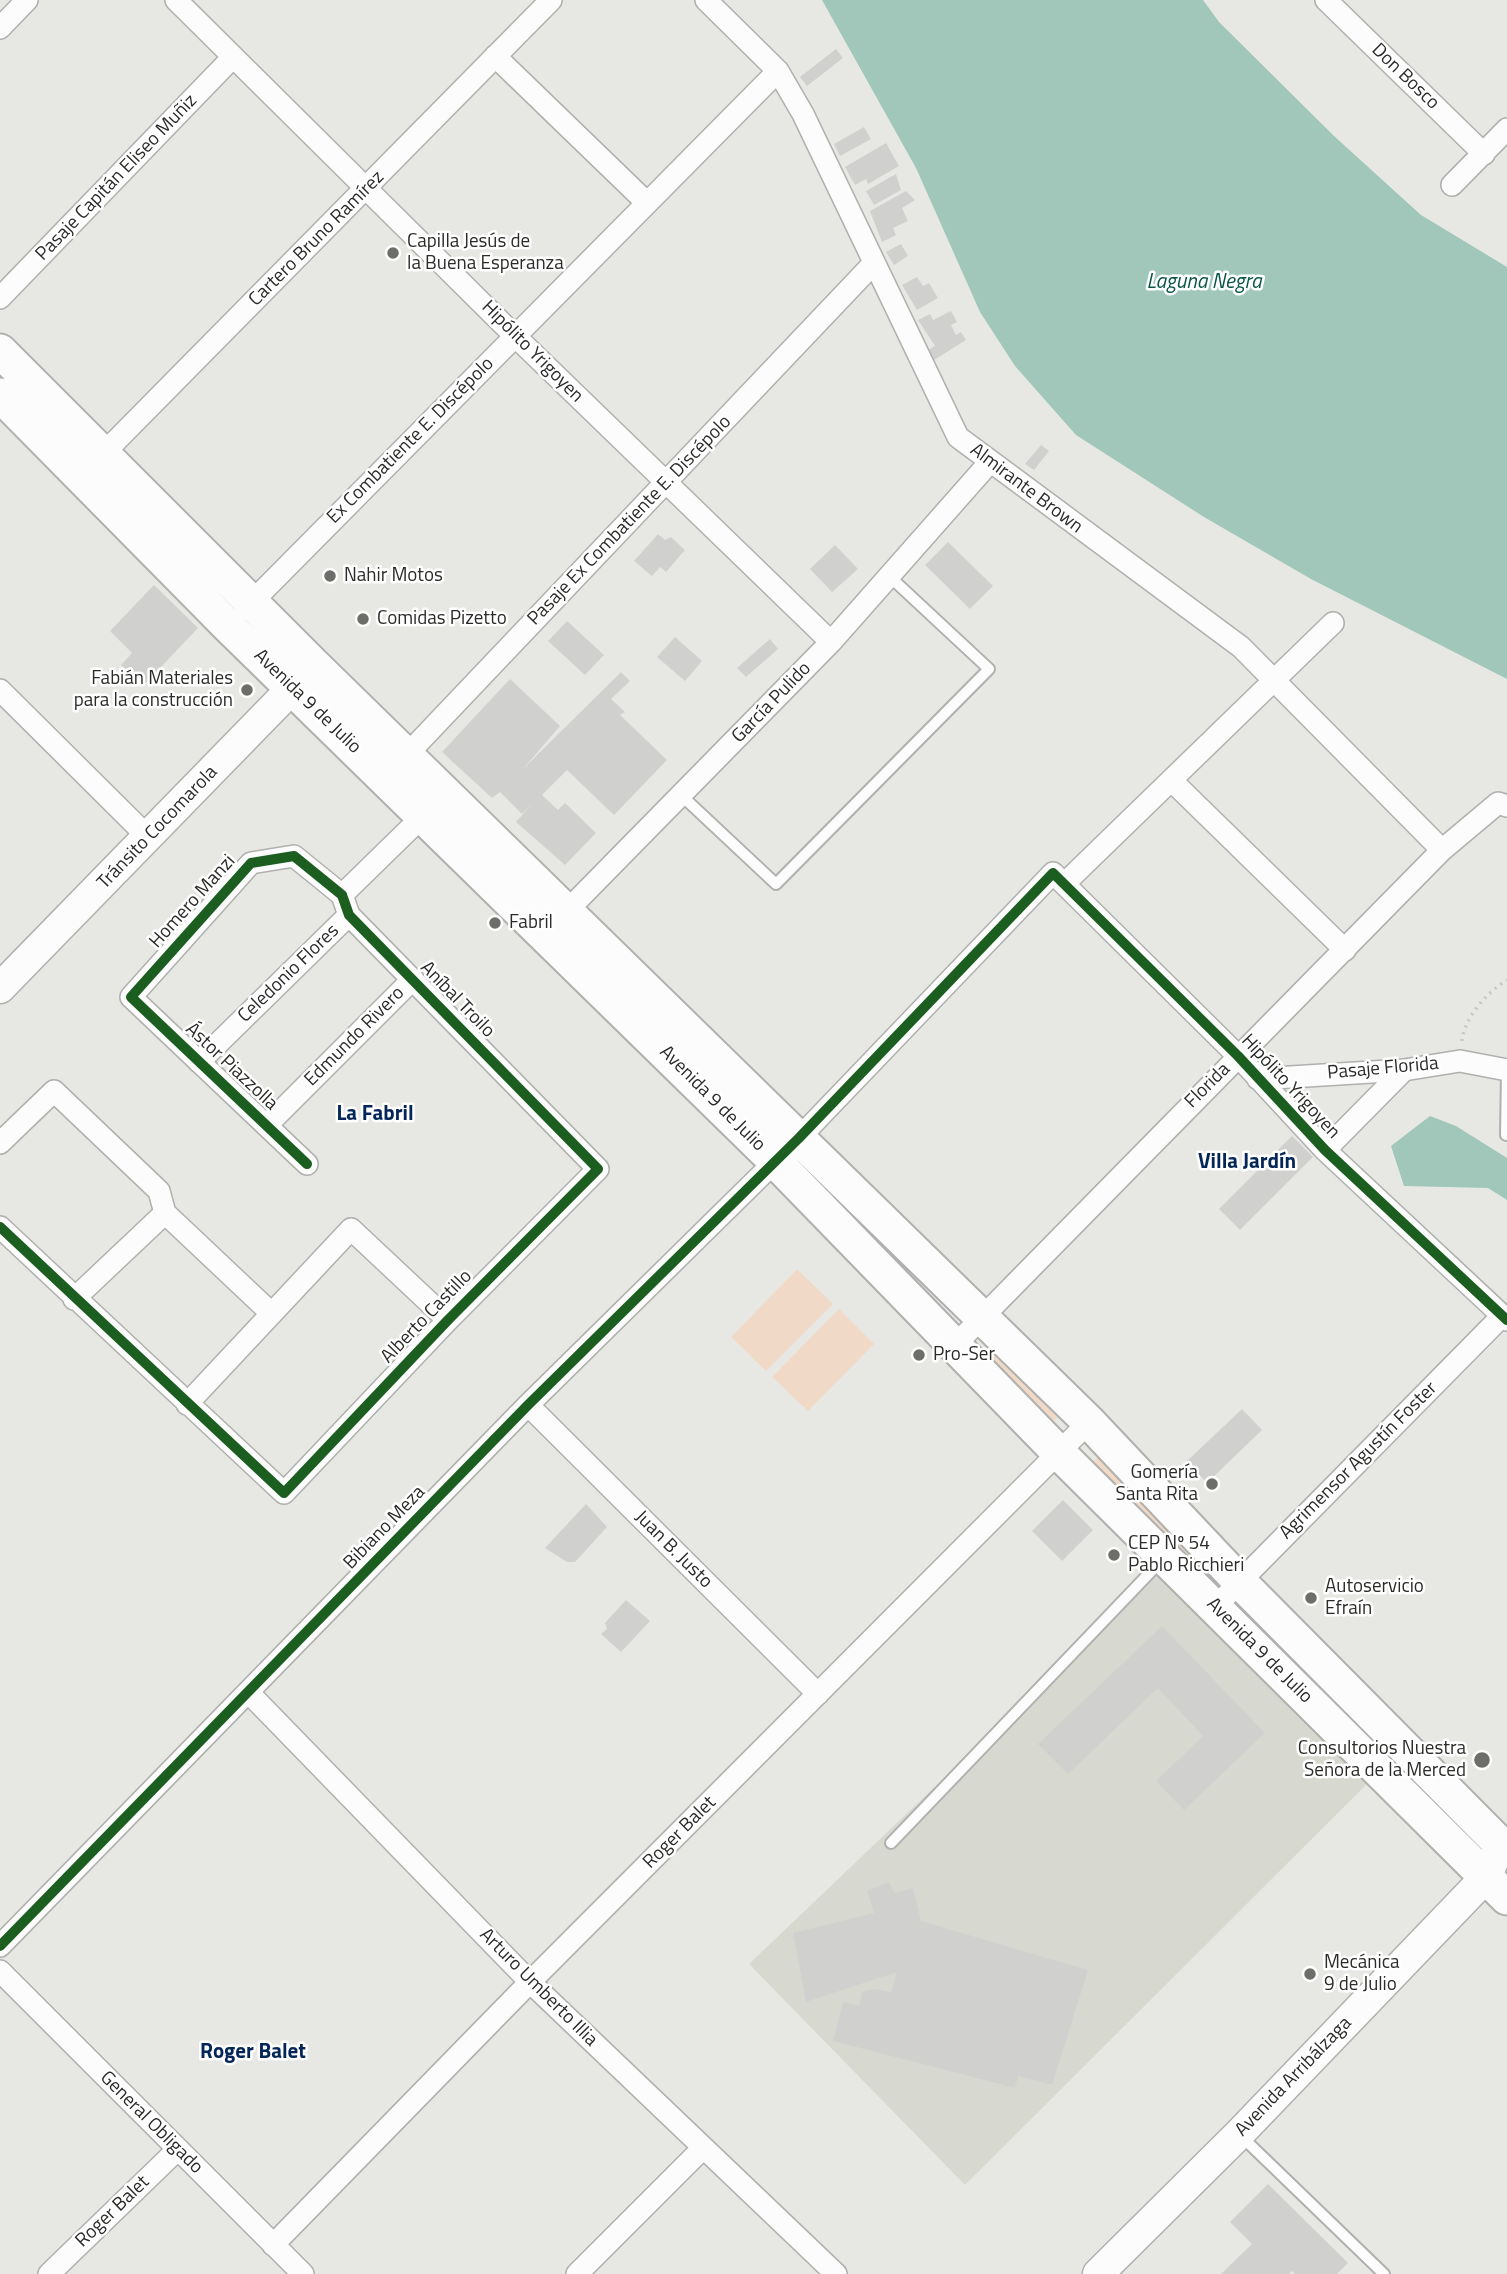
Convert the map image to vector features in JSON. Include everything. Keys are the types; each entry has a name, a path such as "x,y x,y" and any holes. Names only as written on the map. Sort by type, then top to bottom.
{"main road":[{"name":"Avenida 9 de Julio","path":"0,351 229,626 303,677 555,922 774,1160 954,1346 1497,1888"},
{"name":"Avenida 9 de Julio","path":"0,395 93,465 251,602 303,677"},
{"name":"Tránsito Cocomarola","path":"1,985 149,838 303,677"},
{"name":"Avenida 9 de Julio","path":"555,922 799,1138 1089,1422 1240,1582 1505,1845"},
{"path":"1497,1888 1505,1845"},
{"name":"Avenida Arribálzaga","path":"1098,2274 1239,2134 1497,1888"}],"street":[{"path":"0,27 27,0"},
{"name":"Hipólito Yrigoyen","path":"176,0 368,187 515,336 831,642"},
{"name":"Cartero Bruno Ramírez","path":"93,465 551,0"},
{"name":"Almirante Brown","path":"706,0 778,71 803,114 958,438 1241,647 1272,682 1442,850"},
{"name":"Don Bosco","path":"1326,0 1484,154"},
{"path":"495,56 646,202"},
{"name":"Pasaje Capitán Eliseo Muñiz","path":"0,298 233,57"},
{"name":"Ex Combatiente E. Discépolo","path":"229,626 778,71"},
{"path":"1452,185 1507,130"},
{"name":"Pasaje Ex Combatiente E. Discépolo","path":"396,766 874,263"},
{"name":"García Pulido","path":"555,922 831,642 989,463"},
{"name":"Bibiano Meza","path":"0,1946 528,1405 774,1160 1058,879 1172,781 1333,623"},
{"path":"0,690 149,838"},
{"path":"1172,781 1345,950"},
{"name":"Celedonio Flores","path":"199,1062 435,804"},
{"name":"Florida","path":"954,1346 1442,850 1503,804"},
{"name":"Aníbal Troilo","path":"294,856 345,905 413,979 598,1169"},
{"name":"Homero Manzi","path":"131,997 251,863 294,856"},
{"name":"Hipólito Yrigoyen","path":"1058,879 1238,1056 1325,1150 1504,1318"},
{"name":"Edmundo Rivero","path":"267,1125 413,979"},
{"name":"Ástor Piazzolla","path":"131,997 307,1164"},
{"name":"Pasaje Florida","path":"1258,1079 1404,1070 1460,1061 1507,1070"},
{"path":"1325,1150 1404,1070"},
{"path":"0,1143 54,1091 159,1191 165,1213 271,1314"},
{"name":"Alberto Castillo","path":"187,1404 284,1493 448,1320 598,1169"},
{"path":"74,1299 165,1213"},
{"path":"0,1227 187,1404 351,1229 448,1320"},
{"name":"Agrimensor Agustín Foster","path":"1215,1607 1504,1318"},
{"name":"Juan B. Justo","path":"528,1405 818,1694"},
{"name":"Roger Balet","path":"273,2245 530,1982 1089,1422"},
{"name":"Arturo Umberto Illia","path":"249,1693 530,1982 836,2274"},
{"name":"General Obligado","path":"0,1972 303,2274"},
{"path":"577,2274 702,2149"},
{"name":"Roger Balet","path":"49,2274 177,2150"}],"lane":[{"path":"681,795 776,884 989,669 888,575"},
{"path":"1506,1135 1507,1070"},
{"path":"891,1843 1165,1556"},
{"path":"1239,2134 1384,2274"}],"path":[{"path":"1460,1061 1463,1028 1494,988 1507,980"}],"shaded area":[{"path":"797,1269 833,1304 766,1371 731,1337"},
{"path":"839,1309 874,1344 808,1411 772,1377"},
{"path":"992,1347 1060,1415 1050,1424 982,1356"},
{"path":"1100,1455 1209,1562 1199,1572 1091,1464"},
{"path":"1158,1574 1367,1784 965,2185 749,1964"}],"water":[{"name":"Laguna Negra","path":"822,0 1203,0 1219,22 1334,136 1421,215 1507,267 1507,679 1311,579 1204,517 1076,435 1015,366 980,312 916,168"},
{"path":"1430,1116 1456,1126 1507,1158 1507,1200 1488,1188 1404,1186 1391,1146"}],"building":[{"path":"836,49 843,58 807,86 800,77"},
{"path":"864,127 871,139 840,156 834,144"},
{"path":"886,143 899,166 868,184 866,179 855,185 845,167"},
{"path":"896,174 901,190 874,205 866,191"},
{"path":"906,191 915,200 902,208 908,221 893,228 896,235 882,242 870,211"},
{"path":"901,244 908,256 894,265 886,252"},
{"path":"917,277 923,286 929,283 938,298 917,310 902,285"},
{"path":"951,311 957,322 951,325 956,335 961,332 966,340 934,360 928,350 935,346 918,320 930,314 933,320"},
{"path":"1041,445 1049,451 1034,470 1025,464"},
{"path":"658,534 665,540 671,537 685,550 666,572 660,567 652,576 634,561"},
{"path":"948,542 993,586 970,609 925,565"},
{"path":"835,545 858,569 832,592 810,569"},
{"path":"154,585 198,628 143,686 121,665 132,653 110,631"},
{"path":"567,621 604,655 585,675 548,641"},
{"path":"675,637 702,661 685,681 657,657"},
{"path":"770,639 778,649 746,677 737,668"},
{"path":"621,672 630,681 611,699 625,712 620,715 667,760 614,815 567,770 542,795 558,810 565,803 596,833 565,865 516,822 532,804 522,814 500,792 492,798 442,752 510,679 560,726 523,769"},
{"path":"1292,1136 1313,1157 1240,1230 1219,1209"},
{"path":"1242,1409 1262,1430 1207,1483 1187,1461"},
{"path":"1063,1500 1093,1530 1062,1561 1032,1531"},
{"path":"586,1504 607,1527 575,1562 567,1562 545,1548"},
{"path":"626,1600 650,1621 621,1652 601,1634 607,1629 605,1623"},
{"path":"1162,1626 1265,1733 1184,1810 1156,1781 1203,1736 1158,1688 1068,1774 1038,1744"},
{"path":"889,1882 894,1893 913,1888 921,1921 1088,1970 1052,2085 1018,2076 1015,2088 833,2041 843,2002 859,2006 862,1992 874,1989 891,1992 897,1972 806,2002 793,1933 874,1913 867,1891"},
{"path":"1268,2184 1348,2263 1337,2274 1295,2274 1292,2271 1289,2274 1221,2274 1252,2244 1230,2222"}],"cycle path":[{"path":"0,1227 284,1493 448,1320 598,1169 349,915 342,895 294,856 251,863 131,997 307,1164"},
{"path":"0,1946 528,1405 799,1138 1053,873 1238,1056 1325,1150 1507,1320"}],"place":[{"name":"Capilla Jesús de la Buena Esperanza","path":"393,253"},
{"name":"Nahir Motos","path":"330,576"},
{"name":"Comidas Pizetto","path":"363,619"},
{"name":"Fabián Materiales para la construcción","path":"247,690"},
{"name":"Fabril","path":"495,923"},
{"name":"Pro-Ser","path":"919,1355"},
{"name":"Gomería Santa Rita","path":"1212,1484"},
{"name":"CEP Nº 54 Pablo Ricchieri","path":"1114,1555"},
{"name":"Autoservicio Efraín","path":"1311,1598"},
{"name":"Consultorios Nuestra Señora de la Merced","path":"1482,1760"},
{"name":"Mecánica 9 de Julio","path":"1310,1974"}],"district":[{"name":"La Fabril","path":"375,1115"},
{"name":"Villa Jardín","path":"1247,1163"},
{"name":"Roger Balet","path":"253,2053"}]}
